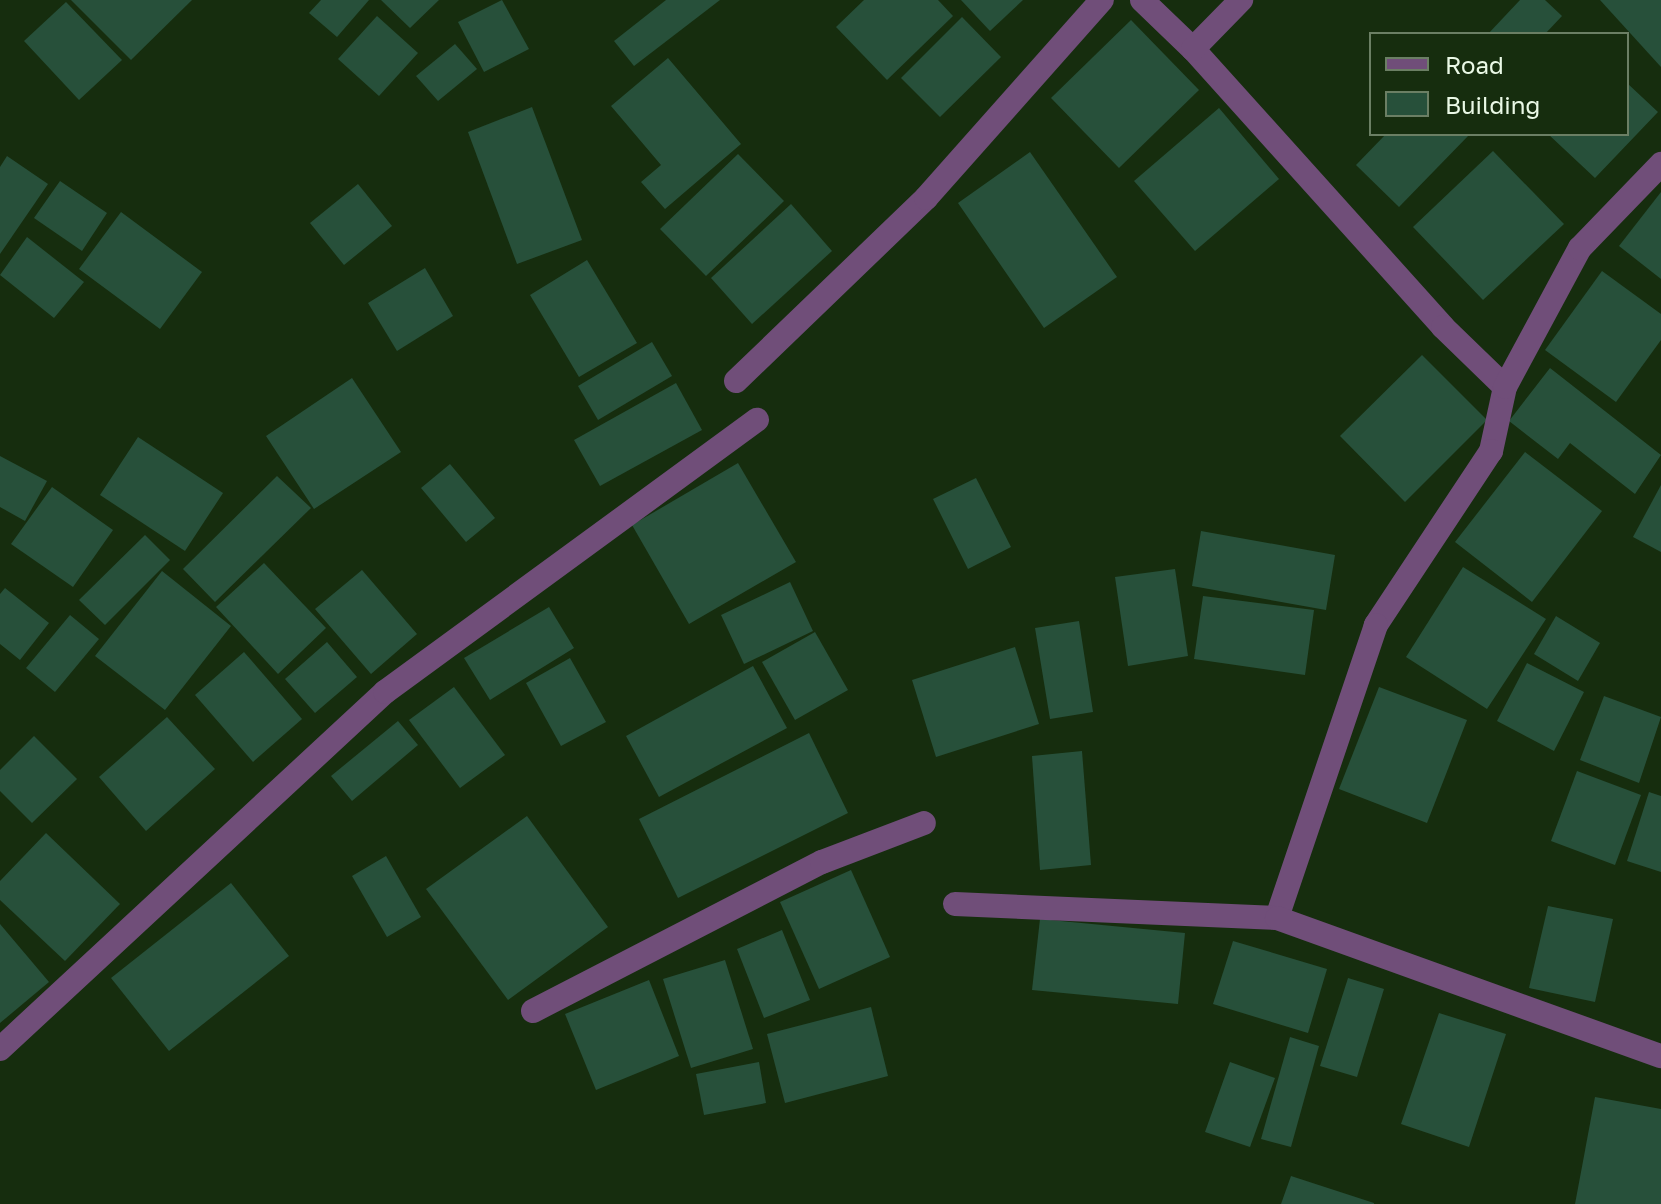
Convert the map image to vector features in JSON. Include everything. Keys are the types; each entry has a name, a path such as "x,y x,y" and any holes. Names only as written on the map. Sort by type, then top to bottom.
{"street":[{"path":"736,381 926,198 1102,0"},
{"path":"1142,0 1193,49 1443,327 1505,387"},
{"path":"1193,49 1241,0"},
{"path":"1277,918 1376,625 1491,451 1505,387 1580,248 1661,164"},
{"path":"0,1049 385,692 757,420"},
{"path":"533,1011 822,862 924,823"},
{"path":"955,904 1277,918 1661,1056"}],"building":[{"path":"71,0 192,0 131,60"},
{"path":"321,0 369,0 337,37 309,13"},
{"path":"381,0 439,0 410,28"},
{"path":"502,0 529,49 484,72 458,22"},
{"path":"666,0 720,0 634,66 614,41"},
{"path":"864,0 938,0 953,16 887,80 836,27"},
{"path":"961,0 1023,0 990,31"},
{"path":"1520,0 1545,0 1562,16 1547,32 1490,32"},
{"path":"1600,0 1661,0 1661,67"},
{"path":"66,2 122,60 79,100 24,41"},
{"path":"377,16 418,53 379,96 338,59"},
{"path":"962,17 1001,57 940,117 901,78"},
{"path":"1131,20 1199,90 1119,168 1051,98"},
{"path":"455,44 477,69 438,101 416,76"},
{"path":"668,58 741,144 665,209 641,182 661,165 611,106"},
{"path":"1629,85 1658,112 1595,178 1550,136 1629,136"},
{"path":"532,107 582,240 517,264 468,132"},
{"path":"1219,108 1279,179 1195,251 1134,181"},
{"path":"1384,136 1468,136 1399,207 1356,165"},
{"path":"1493,151 1564,224 1483,300 1413,227"},
{"path":"1030,152 1117,277 1044,328 958,203"},
{"path":"738,154 784,201 706,276 660,229"},
{"path":"7,156 48,184 0,254 0,167"},
{"path":"60,181 107,213 82,251 34,218"},
{"path":"358,184 392,226 344,265 310,223"},
{"path":"1661,192 1661,279 1619,246"},
{"path":"791,204 832,251 752,324 711,278"},
{"path":"121,212 202,272 160,329 79,269"},
{"path":"27,237 84,282 54,318 0,275"},
{"path":"587,260 637,343 579,377 530,295"},
{"path":"425,268 453,316 397,351 368,303"},
{"path":"1602,271 1661,314 1661,340 1616,402 1545,350"},
{"path":"652,342 672,376 598,420 578,386"},
{"path":"1422,355 1487,420 1405,502 1340,436"},
{"path":"1550,368 1661,455 1635,494 1570,443 1558,459 1509,421"},
{"path":"352,378 401,452 314,509 266,436"},
{"path":"676,383 702,430 600,486 574,440"},
{"path":"138,437 223,493 185,551 100,495"},
{"path":"1525,452 1602,511 1532,602 1455,542"},
{"path":"0,456 47,481 25,521 0,507"},
{"path":"738,463 796,562 689,624 632,525"},
{"path":"450,464 495,518 466,542 421,488"},
{"path":"277,476 311,508 215,602 183,569"},
{"path":"976,478 1011,547 968,569 933,499"},
{"path":"1661,485 1661,552 1633,537"},
{"path":"52,487 113,530 73,587 11,544"},
{"path":"1201,531 1335,555 1326,610 1192,586"},
{"path":"145,535 170,560 105,625 79,600"},
{"path":"264,563 326,628 278,674 216,607"},
{"path":"1463,567 1546,619 1487,709 1406,657"},
{"path":"1175,569 1188,656 1128,666 1115,577"},
{"path":"362,570 417,634 371,674 315,609"},
{"path":"162,571 231,626 165,710 95,656"},
{"path":"790,582 813,631 744,664 721,615"},
{"path":"5,588 49,623 20,660 0,644 0,594"},
{"path":"1203,596 1314,610 1305,675 1194,659"},
{"path":"549,607 574,648 490,700 464,658"},
{"path":"70,615 99,639 55,692 26,668"},
{"path":"1556,616 1600,643 1578,681 1534,654"},
{"path":"1079,621 1093,712 1050,719 1035,628"},
{"path":"815,632 848,690 795,720 762,662"},
{"path":"327,642 357,677 315,713 285,679"},
{"path":"1015,647 1039,724 936,757 912,680"},
{"path":"244,652 302,719 253,762 195,695"},
{"path":"570,658 606,722 561,746 526,683"},
{"path":"1527,663 1584,692 1554,751 1497,721"},
{"path":"753,666 787,728 659,797 626,736"},
{"path":"454,687 505,755 460,788 409,720"},
{"path":"1379,687 1467,720 1427,823 1339,789"},
{"path":"1604,696 1661,717 1639,783 1580,760"},
{"path":"167,717 215,769 146,831 99,777"},
{"path":"398,721 418,745 352,801 331,776"},
{"path":"809,733 848,813 678,898 639,819"},
{"path":"34,736 77,779 32,823 0,791 0,770"},
{"path":"1082,751 1091,865 1040,870 1032,756"},
{"path":"1577,771 1641,795 1615,865 1551,841"},
{"path":"1649,792 1661,796 1661,872 1627,861"},
{"path":"527,816 608,927 508,1000 426,889"},
{"path":"46,833 120,904 65,961 0,900 0,881"},
{"path":"386,856 421,917 387,937 352,876"},
{"path":"851,870 890,957 819,989 780,902"},
{"path":"231,883 289,956 169,1051 111,978"},
{"path":"1548,906 1613,919 1595,1002 1529,988"},
{"path":"1040,919 1185,933 1178,1004 1032,990"},
{"path":"0,924 49,982 0,1023"},
{"path":"782,930 810,1000 764,1018 737,949"},
{"path":"1233,941 1327,969 1308,1033 1213,1004"},
{"path":"725,960 753,1049 691,1068 663,979"},
{"path":"1348,978 1384,989 1357,1077 1320,1066"},
{"path":"649,980 679,1056 596,1090 565,1014"},
{"path":"871,1007 888,1076 785,1103 767,1034"},
{"path":"1439,1013 1506,1034 1469,1147 1401,1124"},
{"path":"1290,1037 1319,1046 1291,1147 1261,1139"},
{"path":"759,1062 766,1103 704,1115 696,1074"},
{"path":"1230,1062 1275,1078 1250,1147 1205,1132"},
{"path":"1595,1097 1661,1109 1661,1204 1575,1204"},
{"path":"1291,1176 1374,1203 1374,1204 1281,1204"}]}
